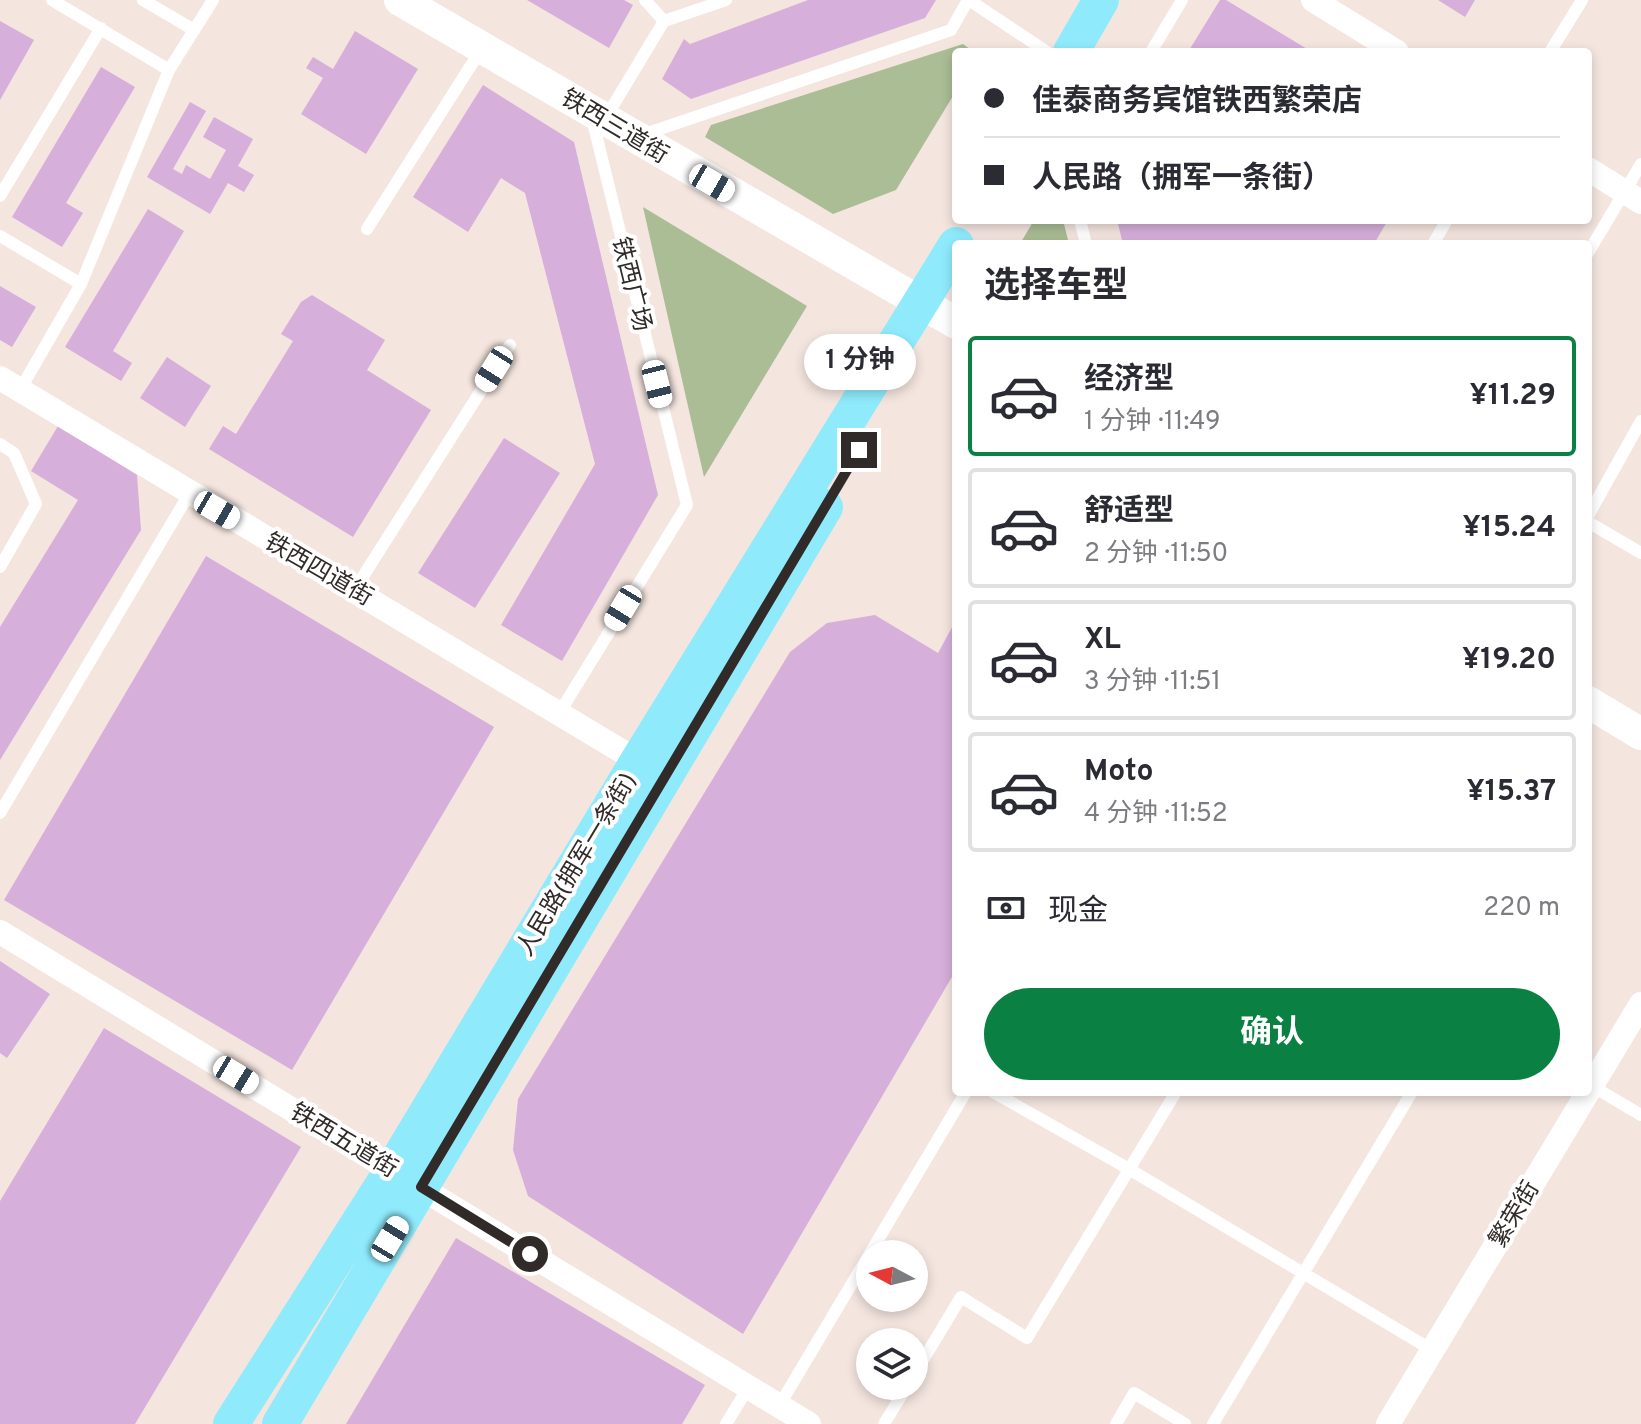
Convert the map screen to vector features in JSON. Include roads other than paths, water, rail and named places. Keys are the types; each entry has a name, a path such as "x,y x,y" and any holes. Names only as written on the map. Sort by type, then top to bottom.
{"main road":[{"name":"铁西三道街","path":"411,3 634,138 939,313"},
{"path":"280,1424 407,1178 939,313 952,260"},
{"name":"人民路(拥军一条街)","path":"231,1424 407,1178 638,761 939,313"},
{"path":"1592,704 1641,734"}],"street":[{"path":"1313,0 1391,48"},
{"path":"1592,172 1632,197"},
{"name":"铁西四道街","path":"10,384 638,761"},
{"name":"铁西五道街","path":"0,932 809,1424"},
{"name":"繁荣街","path":"1592,1086 1641,1004"},
{"name":"繁荣街","path":"1388,1424 1586,1096"}],"lane":[{"path":"52,0 169,70"},
{"path":"143,0 194,30"},
{"path":"10,384 81,284 169,70 213,0"},
{"path":"645,0 664,21"},
{"path":"598,115 664,21 726,0"},
{"path":"634,138 951,30 969,0 1041,48"},
{"path":"1153,48 1182,0"},
{"path":"1552,48 1582,0"},
{"path":"0,196 101,28"},
{"path":"367,229 482,48"},
{"name":"铁西广场","path":"560,712 687,505 598,115"},
{"path":"1592,248 1632,197 1641,164"},
{"path":"0,236 81,284"},
{"path":"355,589 510,345"},
{"path":"1592,509 1641,421"},
{"path":"0,444 14,453 36,504 0,567"},
{"path":"0,813 189,494"},
{"path":"1592,524 1641,553"},
{"path":"1592,1086 1641,1115"},
{"path":"779,1406 964,1096"},
{"path":"1000,1096 1129,1169 1432,1350"},
{"path":"928,1352 961,1297 1027,1338 1174,1096"},
{"path":"1213,1424 1410,1096"},
{"path":"726,1424 748,1388"},
{"path":"1116,1424 1134,1393 1185,1424"},
{"path":"884,1424 899,1400"}]}
